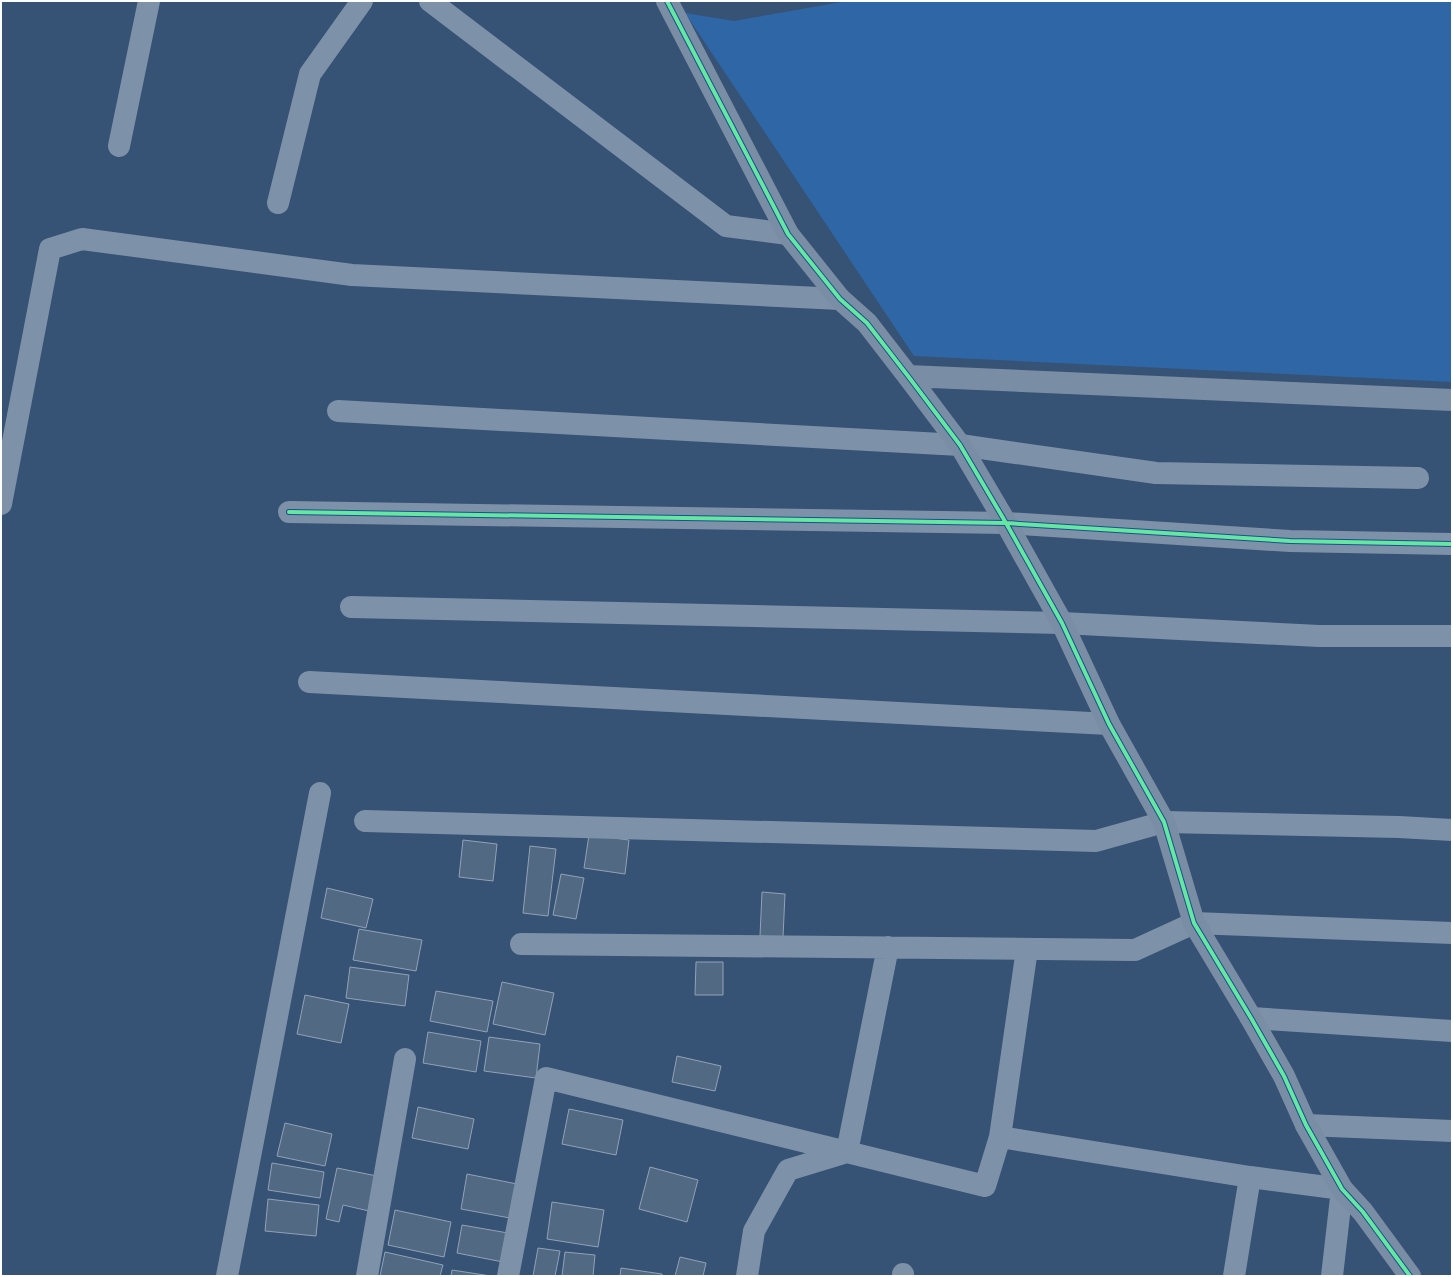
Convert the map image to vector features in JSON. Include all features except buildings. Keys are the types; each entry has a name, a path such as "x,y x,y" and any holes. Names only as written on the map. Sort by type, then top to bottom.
{"street":[{"path":"119,146 149,1"},
{"path":"278,204 310,74 362,1"},
{"path":"430,1 726,226 788,234"},
{"path":"667,1 788,234 840,299 867,323 908,376 960,445 1006,523 1062,623 1109,724 1164,822 1194,924 1284,1076 1306,1125 1342,1189 1363,1212 1410,1276"},
{"path":"1,504 50,249 82,239 352,274 840,299"},
{"path":"908,376 1452,400"},
{"path":"338,411 960,445 1156,473 1418,478"},
{"path":"289,512 1006,523 1290,541 1452,544"},
{"path":"351,607 1062,623 1319,636 1452,636"},
{"path":"309,682 1109,724"},
{"path":"227,1276 320,793"},
{"path":"365,821 1096,841 1164,822 1452,830"},
{"path":"521,944 1135,950 1194,924 1452,933"},
{"path":"847,1152 888,948"},
{"path":"508,1276 546,1078 985,1186 1000,1137 1027,949"},
{"path":"1251,1018 1452,1031"},
{"path":"367,1276 404,1059"},
{"path":"1306,1125 1452,1131"},
{"path":"1000,1137 1250,1177 1342,1189"},
{"path":"747,1276 754,1231 788,1170 847,1152"},
{"path":"1234,1276 1250,1177"},
{"path":"1332,1276 1342,1189"}],"shaded area":[{"path":"847,1 1452,1 1452,382 914,356 685,13 734,21"}],"cycle path":[{"path":"667,1 788,234 840,299 867,323 908,376 960,445 1006,523 1062,623 1109,724 1164,822 1194,923 1284,1076 1306,1125 1342,1189 1363,1212 1410,1276"},
{"path":"289,512 1006,523 1290,541 1452,544"}]}
